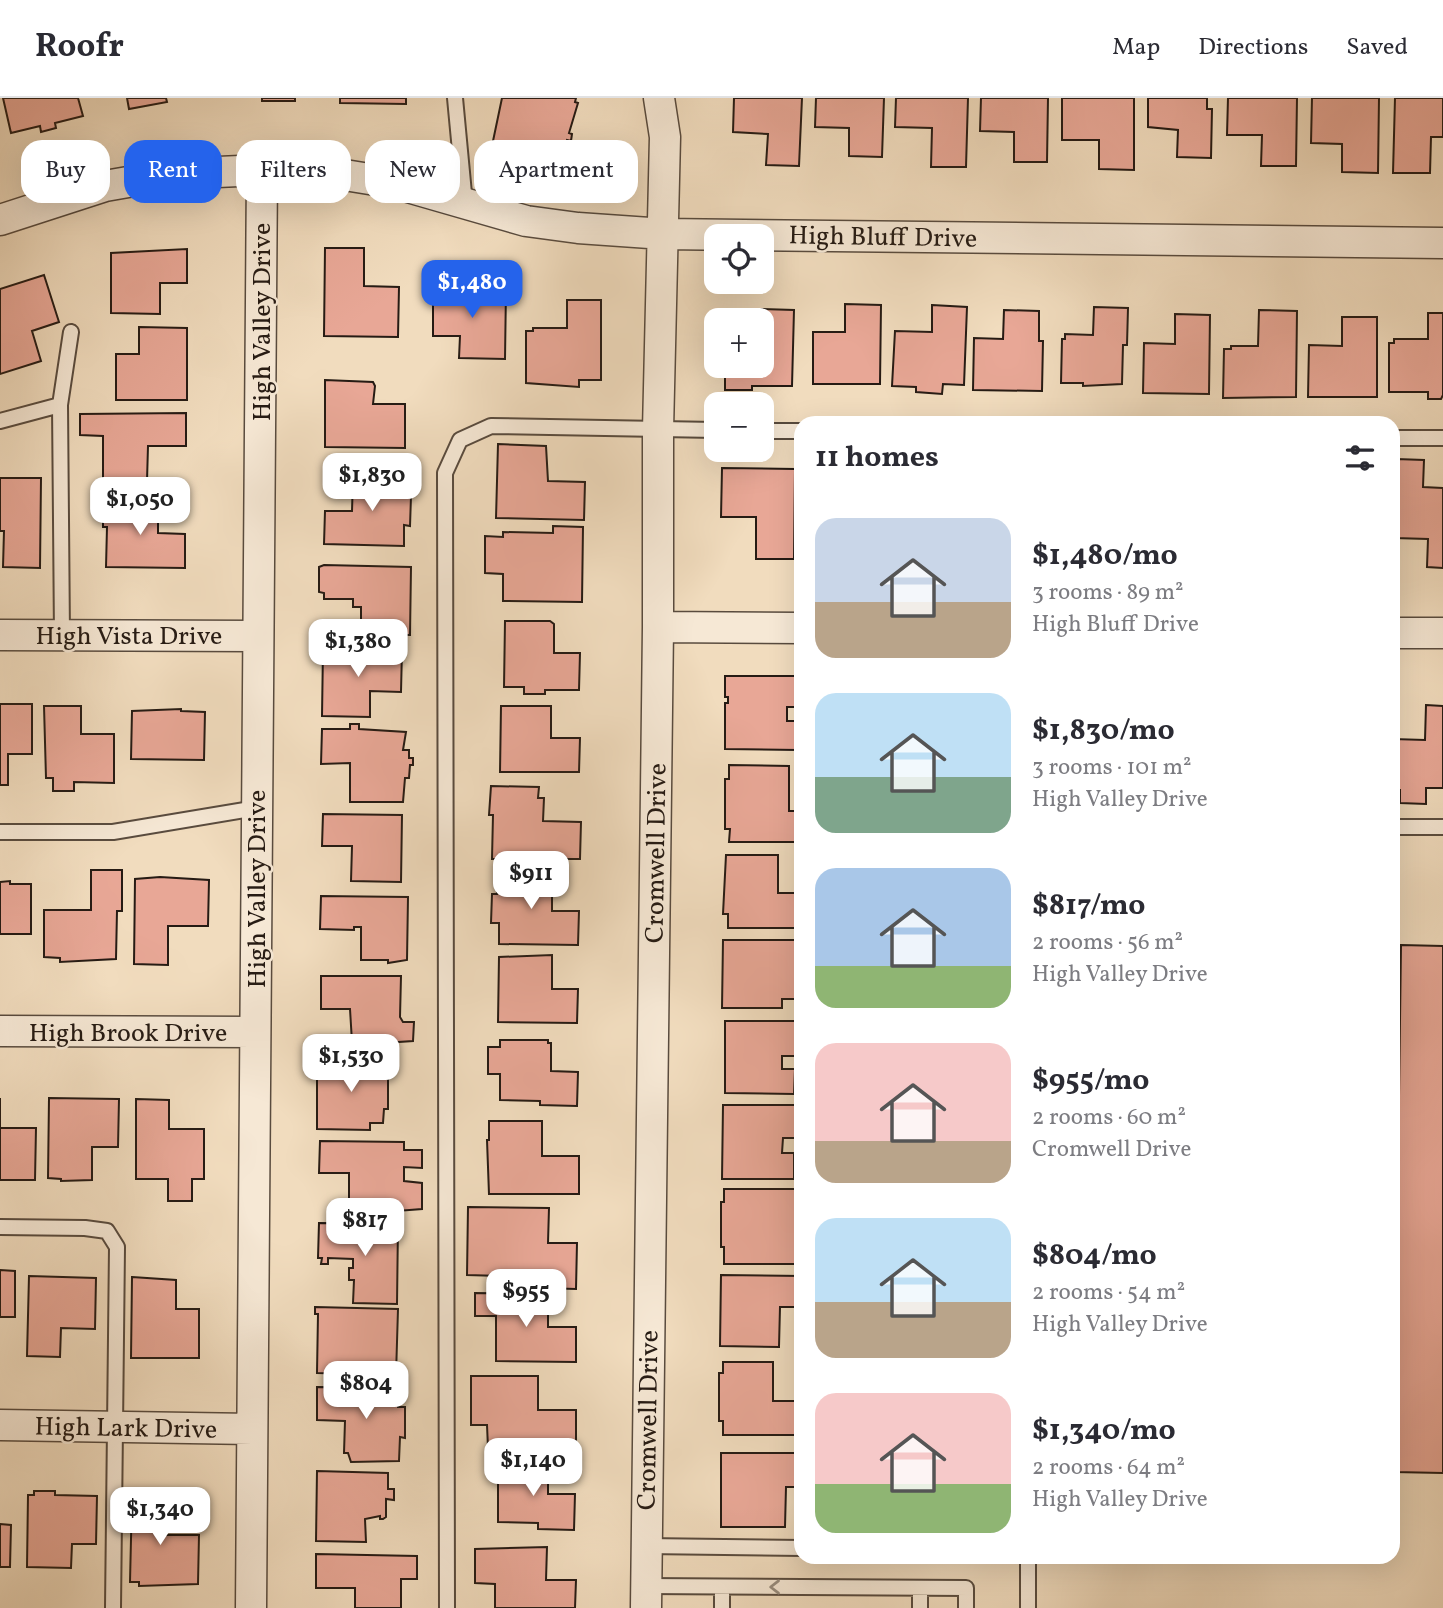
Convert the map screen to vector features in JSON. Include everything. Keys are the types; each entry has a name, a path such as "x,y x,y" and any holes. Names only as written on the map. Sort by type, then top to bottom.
{"street":[{"name":"Cromwell Drive","path":"645,1597 658,627 658,430 665,137 659,98"},
{"name":"High Bluff Drive","path":"0,220 104,186 174,174 236,171"},
{"name":"High Bluff Drive","path":"351,176 394,183 526,221 664,234 1443,243"},
{"name":"High Valley Drive","path":"251,1608 262,203"},
{"path":"658,627 794,628"},
{"path":"1400,633 1443,633"},
{"name":"High Vista Drive","path":"0,635 258,636"},
{"name":"High Brook Drive","path":"0,1031 255,1032"},
{"name":"High Lark Drive","path":"0,1425 253,1429"}],"lane":[{"path":"455,98 465,204"},
{"path":"62,635 60,405 71,332"},
{"path":"0,421 60,405"},
{"path":"447,1608 445,473 460,440 491,426 704,430"},
{"path":"774,431 794,431"},
{"path":"1400,438 1443,438"},
{"path":"0,832 113,832 257,808"},
{"path":"1400,827 1443,827"},
{"path":"0,1227 85,1228 107,1231 117,1247 113,1608"},
{"path":"645,1546 794,1548"},
{"path":"1028,1564 1028,1608"},
{"path":"722,1587 722,1608"},
{"path":"645,1597 722,1587 966,1588 966,1608"},
{"path":"920,1588 920,1608"}],"building":[{"path":"3,98 78,98 83,116 55,123 56,128 41,132 40,126 11,133"},
{"path":"127,98 166,98 167,102 129,109"},
{"path":"262,98 295,98 295,101 262,101"},
{"path":"340,98 406,98 406,104 340,103"},
{"path":"502,98 576,98 575,102 578,103 569,133 572,134 571,140 493,140"},
{"path":"734,98 802,98 799,166 766,165 768,134 733,132"},
{"path":"816,98 884,98 882,157 849,156 849,128 815,127"},
{"path":"896,98 968,98 966,167 931,167 932,128 895,127"},
{"path":"981,98 1048,98 1047,162 1014,162 1014,132 980,131"},
{"path":"1062,98 1134,98 1134,170 1099,169 1099,140 1062,140"},
{"path":"1148,98 1207,98 1207,109 1212,109 1211,158 1177,157 1178,130 1148,127"},
{"path":"1228,98 1297,98 1296,166 1261,166 1262,135 1227,135"},
{"path":"1312,98 1379,98 1378,173 1342,172 1342,144 1311,143"},
{"path":"1395,98 1443,98 1443,137 1431,137 1430,173 1393,173"},
{"path":"325,248 364,248 364,286 399,287 398,337 324,336"},
{"path":"187,249 187,283 160,283 160,314 111,313 111,253"},
{"path":"44,275 59,322 32,331 41,361 0,374 0,289"},
{"path":"433,287 506,288 505,359 459,358 460,336 433,336"},
{"path":"567,300 601,300 601,380 579,380 579,387 526,383 526,331 533,331 533,328 567,328"},
{"path":"845,304 881,305 880,384 813,384 813,332 845,332"},
{"path":"932,305 967,307 964,385 943,384 942,394 916,392 916,387 892,386 895,331 932,332"},
{"path":"1094,307 1128,308 1122,384 1083,386 1083,383 1061,383 1062,339 1065,339 1065,334 1093,335"},
{"path":"774,309 794,310 792,386 752,386 752,390 725,390 725,378 774,378"},
{"path":"1004,310 1039,311 1039,341 1043,341 1042,391 973,390 974,338 1003,339"},
{"path":"1259,310 1297,311 1296,397 1223,398 1224,349 1231,349 1231,346 1258,346"},
{"path":"1428,313 1443,313 1443,395 1441,399 1428,399 1428,392 1389,392 1389,343 1394,343 1394,339 1428,339"},
{"path":"1175,314 1210,315 1209,394 1143,393 1144,343 1175,344"},
{"path":"1342,317 1377,317 1377,397 1308,397 1309,345 1342,346"},
{"path":"139,327 187,328 187,400 116,400 116,354 139,354"},
{"path":"325,380 373,382 373,404 405,404 405,448 325,447"},
{"path":"186,413 186,446 148,446 147,481 103,480 103,436 80,435 80,414"},
{"path":"498,444 546,446 548,481 585,482 584,520 496,518"},
{"path":"1400,459 1424,460 1423,487 1443,488 1443,568 1427,567 1428,539 1400,538"},
{"path":"722,468 794,469 794,559 756,559 756,517 721,517"},
{"path":"355,472 398,473 398,481 404,481 406,496 411,496 410,526 404,525 404,546 324,544 325,511 352,511"},
{"path":"0,478 41,478 40,568 3,567 4,531 0,531"},
{"path":"106,500 158,500 158,533 185,534 185,568 106,567 107,527 103,527 103,519 106,519"},
{"path":"553,526 583,527 582,602 503,601 503,574 485,573 485,536 503,537 503,532 553,533"},
{"path":"319,567 411,567 410,635 361,634 361,607 353,607 353,599 324,599 324,593 319,592"},
{"path":"505,621 550,621 554,624 554,653 580,653 579,690 545,690 545,694 524,694 524,687 504,687"},
{"path":"323,649 402,650 401,692 370,691 370,717 322,716"},
{"path":"725,676 794,676 794,707 787,707 787,721 794,721 794,750 725,749 725,703 728,703 728,697 725,697"},
{"path":"0,704 32,704 32,754 8,754 8,785 0,785"},
{"path":"1426,705 1443,706 1443,788 1426,788 1426,804 1400,803 1400,739 1425,740"},
{"path":"44,706 81,706 81,734 114,734 114,783 74,782 74,791 53,791 53,778 46,778"},
{"path":"501,706 551,706 551,738 580,738 579,772 500,772"},
{"path":"181,709 205,712 204,760 131,759 132,711"},
{"path":"350,724 359,724 359,729 406,732 403,750 409,750 413,765 410,765 409,778 405,778 403,802 350,802 350,763 321,764 322,729 350,729"},
{"path":"729,765 789,766 789,811 794,811 794,842 729,842 730,829 725,829 725,779 729,779"},
{"path":"491,786 539,787 538,798 544,798 543,821 581,822 580,859 550,859 550,863 547,863 547,859 492,859 493,815 489,815"},
{"path":"323,814 402,815 401,882 351,881 352,846 322,846"},
{"path":"726,855 778,855 778,893 794,893 794,928 728,928 728,914 723,914"},
{"path":"91,870 122,870 122,911 117,911 116,959 60,962 60,958 44,957 44,910 91,910"},
{"path":"501,870 548,871 548,875 552,875 552,911 579,911 578,945 499,944 499,923 491,923 492,894 497,894 497,877 501,877"},
{"path":"160,877 209,880 208,926 168,926 168,965 134,964 135,879"},
{"path":"10,881 10,884 31,884 31,934 0,934 0,882"},
{"path":"321,896 408,897 407,960 388,963 388,960 361,960 361,927 354,927 354,930 320,929"},
{"path":"723,940 794,940 794,999 782,999 782,1008 722,1008"},
{"path":"1401,945 1443,946 1443,1473 1400,1472"},
{"path":"552,955 552,989 578,989 577,1023 498,1022 499,957"},
{"path":"321,976 401,976 400,1017 403,1022 414,1022 413,1041 384,1043 384,1046 374,1046 374,1042 352,1042 350,1009 321,1009"},
{"path":"725,1021 794,1021 794,1056 782,1056 782,1069 794,1069 794,1094 725,1093"},
{"path":"500,1040 548,1040 548,1043 551,1043 551,1071 578,1072 577,1106 540,1105 540,1101 500,1100 500,1074 488,1074 488,1047 500,1047"},
{"path":"317,1060 386,1061 388,1109 384,1109 383,1123 370,1123 370,1130 317,1129"},
{"path":"49,1098 119,1099 118,1147 92,1147 92,1180 61,1181 48,1178"},
{"path":"136,1099 169,1100 169,1129 204,1129 204,1179 192,1179 192,1201 168,1201 168,1179 136,1179"},
{"path":"723,1105 794,1105 794,1138 783,1138 782,1153 794,1153 794,1179 722,1179"},
{"path":"489,1121 542,1121 542,1156 579,1156 579,1194 489,1194"},
{"path":"0,1128 36,1128 35,1180 0,1180"},
{"path":"320,1141 404,1142 404,1150 422,1150 422,1168 404,1167 404,1181 422,1183 422,1209 397,1211 397,1208 358,1208 358,1205 349,1205 349,1173 319,1173"},
{"path":"724,1189 794,1189 794,1264 724,1264 724,1247 721,1247 721,1202 724,1202"},
{"path":"468,1207 549,1208 548,1243 577,1243 576,1289 541,1288 541,1277 467,1275"},
{"path":"319,1223 398,1224 397,1304 353,1303 354,1280 349,1280 349,1268 353,1268 353,1259 328,1258 328,1264 321,1264 322,1258 318,1258"},
{"path":"0,1270 15,1271 15,1317 0,1317"},
{"path":"721,1275 794,1276 794,1307 780,1307 779,1347 720,1346"},
{"path":"29,1276 96,1278 95,1329 61,1328 60,1357 27,1356"},
{"path":"132,1277 176,1280 176,1309 199,1309 199,1358 131,1358"},
{"path":"475,1293 548,1294 548,1327 576,1327 576,1362 496,1361 496,1316 475,1316"},
{"path":"315,1307 398,1309 396,1375 317,1373 318,1314 315,1314"},
{"path":"723,1362 773,1362 773,1401 794,1401 794,1435 723,1435 723,1421 719,1421 719,1373 723,1373"},
{"path":"471,1376 538,1376 538,1410 576,1410 576,1448 501,1448 501,1454 491,1454 491,1448 488,1448 487,1425 471,1425"},
{"path":"317,1387 398,1388 398,1407 405,1407 405,1438 400,1437 399,1461 351,1462 348,1453 344,1453 345,1421 317,1420"},
{"path":"721,1453 794,1453 794,1487 786,1487 785,1527 721,1527"},
{"path":"498,1464 548,1467 548,1494 575,1494 574,1530 538,1529 538,1523 498,1522"},
{"path":"317,1471 388,1473 388,1489 394,1489 394,1500 386,1499 386,1517 383,1519 380,1519 380,1516 365,1519 366,1542 316,1541"},
{"path":"34,1491 55,1491 55,1495 97,1496 96,1544 72,1544 71,1568 27,1567 28,1495 34,1495"},
{"path":"132,1496 166,1497 166,1535 199,1535 198,1584 139,1586 139,1582 130,1582"},
{"path":"0,1524 11,1525 10,1567 0,1567"},
{"path":"547,1547 546,1580 576,1580 575,1608 495,1608 495,1584 475,1583 475,1549"},
{"path":"316,1554 417,1556 417,1579 401,1579 401,1608 355,1608 355,1588 316,1588"}]}
